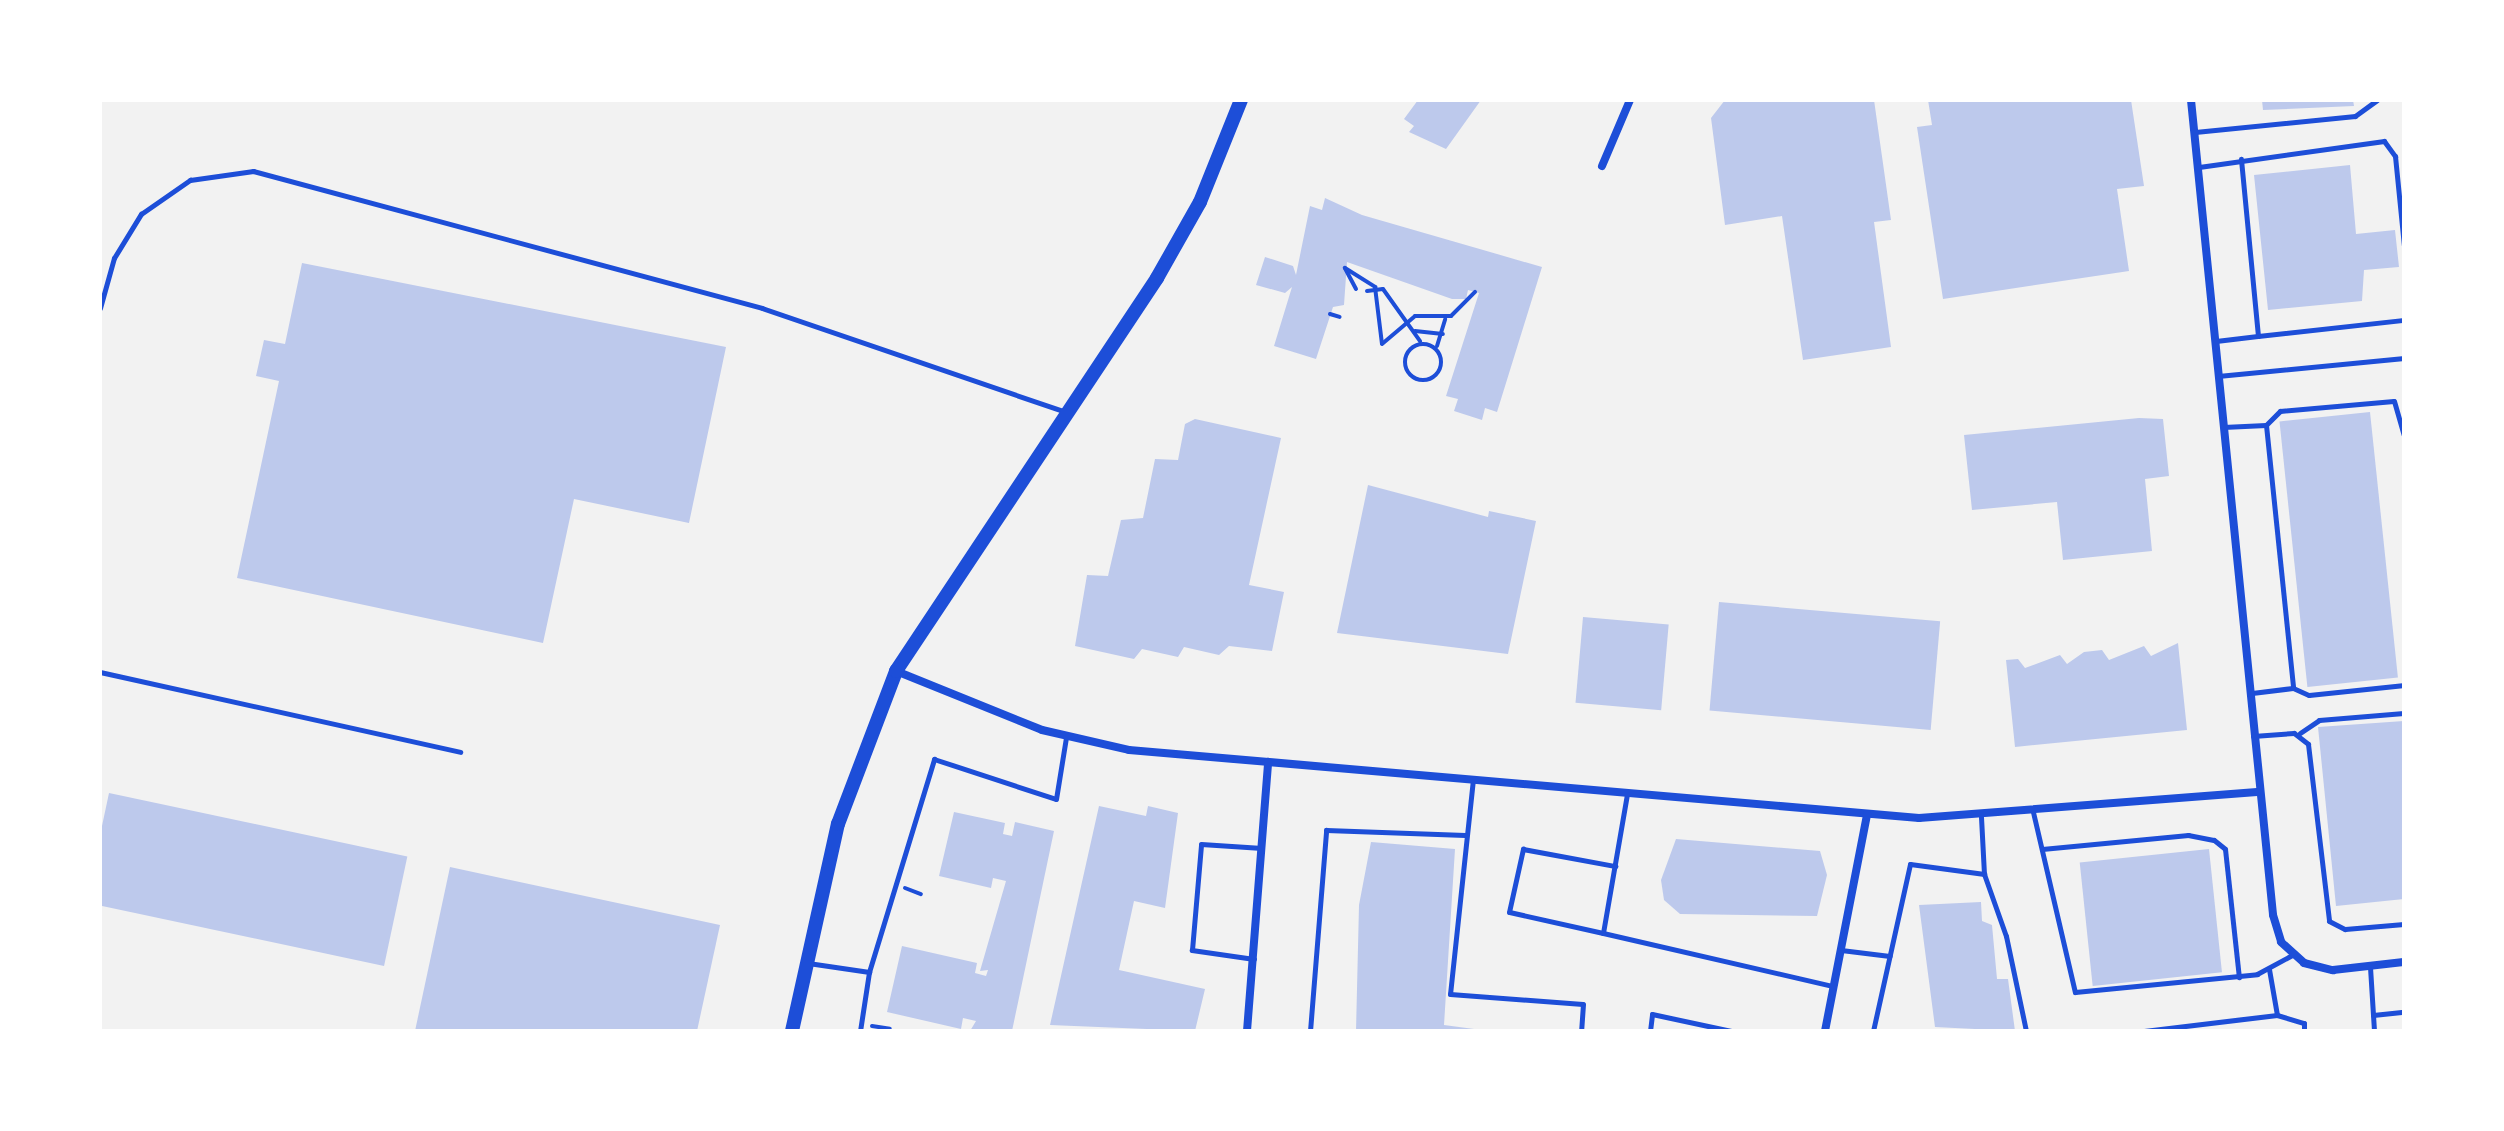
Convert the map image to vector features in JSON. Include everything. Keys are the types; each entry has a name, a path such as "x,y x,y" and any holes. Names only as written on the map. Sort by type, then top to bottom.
{"main road":[{"path":"792,1031 838,824 896,671 1182,235 1241,100"}],"street":[{"path":"1602,166 1630,100"},
{"path":"2191,100 2257,792 2273,915 2281,942 2294,954 2333,970 2404,962"},
{"path":"896,671 1066,737 1129,750 1867,814 1981,817 2257,792"},
{"path":"1247,1031 1255,960 1268,762"},
{"path":"1825,1031 1867,814"}],"lane":[{"path":"2195,132 2355,116 2377,100"},
{"path":"2199,167 2384,141 2395,156 2404,246"},
{"path":"2241,159 2258,336"},
{"path":"100,308 114,258 141,214 190,180 253,171 377,199 762,308 1067,412"},
{"path":"2215,342 2404,320"},
{"path":"2218,376 2404,358"},
{"path":"2223,427 2266,425 2280,411 2394,401 2404,435"},
{"path":"2266,425 2293,688"},
{"path":"100,672 460,752"},
{"path":"2248,693 2293,688 2309,695 2404,685"},
{"path":"2252,736 2300,733 2319,720 2404,713"},
{"path":"2300,733 2308,744 2326,916 2345,929 2404,924"},
{"path":"860,1031 869,972 934,759 1056,799 1066,737"},
{"path":"1473,778 1450,994 1583,1004 1581,1031"},
{"path":"1603,933 1627,793"},
{"path":"2033,812 2075,992 2239,977 2269,969 2294,954"},
{"path":"1981,817 1984,874 2006,936 2026,1031"},
{"path":"1310,1031 1326,830 1465,835"},
{"path":"2042,849 2188,835 2214,840 2225,849 2239,977"},
{"path":"1255,960 1192,950 1201,844 1263,848"},
{"path":"1615,866 1523,849 1509,912 1834,986"},
{"path":"1873,1031 1910,864 1984,874"},
{"path":"1841,950 1890,956"},
{"path":"807,963 869,972"},
{"path":"2370,966 2374,1031"},
{"path":"2269,969 2277,1015"},
{"path":"2373,1015 2404,1012"},
{"path":"1650,1031 1652,1014 1731,1031"},
{"path":"2144,1031 2277,1015 2304,1023 2304,1031"}],"path":[{"path":"1356,289 1345,268 1375,287 1408,320 1420,341 1437,346"},
{"path":"1367,291 1375,287"},
{"path":"1375,287 1382,344 1408,320 1445,319"},
{"path":"1420,341 1408,373 1423,384 1431,380 1445,319 1475,292"},
{"path":"1330,314 1340,317"},
{"path":"1415,331 1443,334"},
{"path":"902,887 921,894"},
{"path":"872,1025 890,1029"}],"building":[{"path":"1418,100 1481,100 1446,149 1409,132 1414,126 1404,119"},
{"path":"1725,100 1874,100 1891,220 1874,222 1891,347 1803,360 1782,216 1725,225 1711,118"},
{"path":"1928,100 2131,100 2144,186 2117,189 2129,271 1943,299 1917,127 1932,125"},
{"path":"2262,100 2353,100 2354,106 2263,110"},
{"path":"2350,165 2356,234 2395,230 2399,267 2364,270 2362,301 2268,310 2254,175"},
{"path":"1325,198 1362,215 1542,267 1497,412 1485,408 1482,420 1454,411 1458,399 1446,396 1479,293 1468,290 1466,299 1452,299 1347,262 1344,305 1333,307 1316,359 1274,346 1292,287 1285,293 1256,285 1265,257 1293,266 1296,275 1310,206 1322,210"},
{"path":"302,263 726,347 689,523 574,499 543,643 237,578 279,381 256,376 264,340 285,344"},
{"path":"2370,412 2398,678 2307,687 2279,422"},
{"path":"2139,418 2163,419 2169,476 2145,479 2152,551 2063,560 2057,502 1972,510 1964,435"},
{"path":"1195,419 1281,438 1249,585 1284,592 1272,651 1229,646 1219,655 1184,647 1178,657 1142,649 1134,659 1075,646 1087,575 1108,576 1121,520 1143,518 1155,459 1178,460 1185,424"},
{"path":"1368,485 1488,517 1489,511 1536,521 1508,654 1337,633"},
{"path":"1719,602 1940,621 1931,730 1710,711"},
{"path":"1583,617 1669,624 1661,710 1576,703"},
{"path":"2178,643 2187,730 2015,747 2006,660 2018,659 2025,668 2060,655 2067,664 2084,652 2102,650 2109,660 2144,646 2151,656"},
{"path":"2404,721 2404,899 2336,906 2318,727"},
{"path":"109,793 407,856 384,966 100,906 100,835"},
{"path":"1099,806 1146,816 1148,806 1178,813 1165,908 1134,901 1119,970 1205,989 1195,1031 1050,1025"},
{"path":"954,812 1005,823 1003,834 1012,836 1015,822 1054,831 1012,1031 970,1031 976,1021 963,1018 961,1029 887,1012 902,946 977,963 975,973 986,976 988,970 980,971 1006,881 993,878 991,888 939,876"},
{"path":"1676,839 1820,851 1827,875 1817,916 1680,914 1664,900 1661,880"},
{"path":"1371,842 1455,849 1444,1025 1489,1031 1356,1031 1359,905"},
{"path":"2209,849 2222,972 2093,986 2080,863"},
{"path":"450,867 720,925 697,1031 415,1031"},
{"path":"1981,902 1982,921 1992,925 1997,979 2008,979 2015,1031 1935,1027 1919,905"}]}
